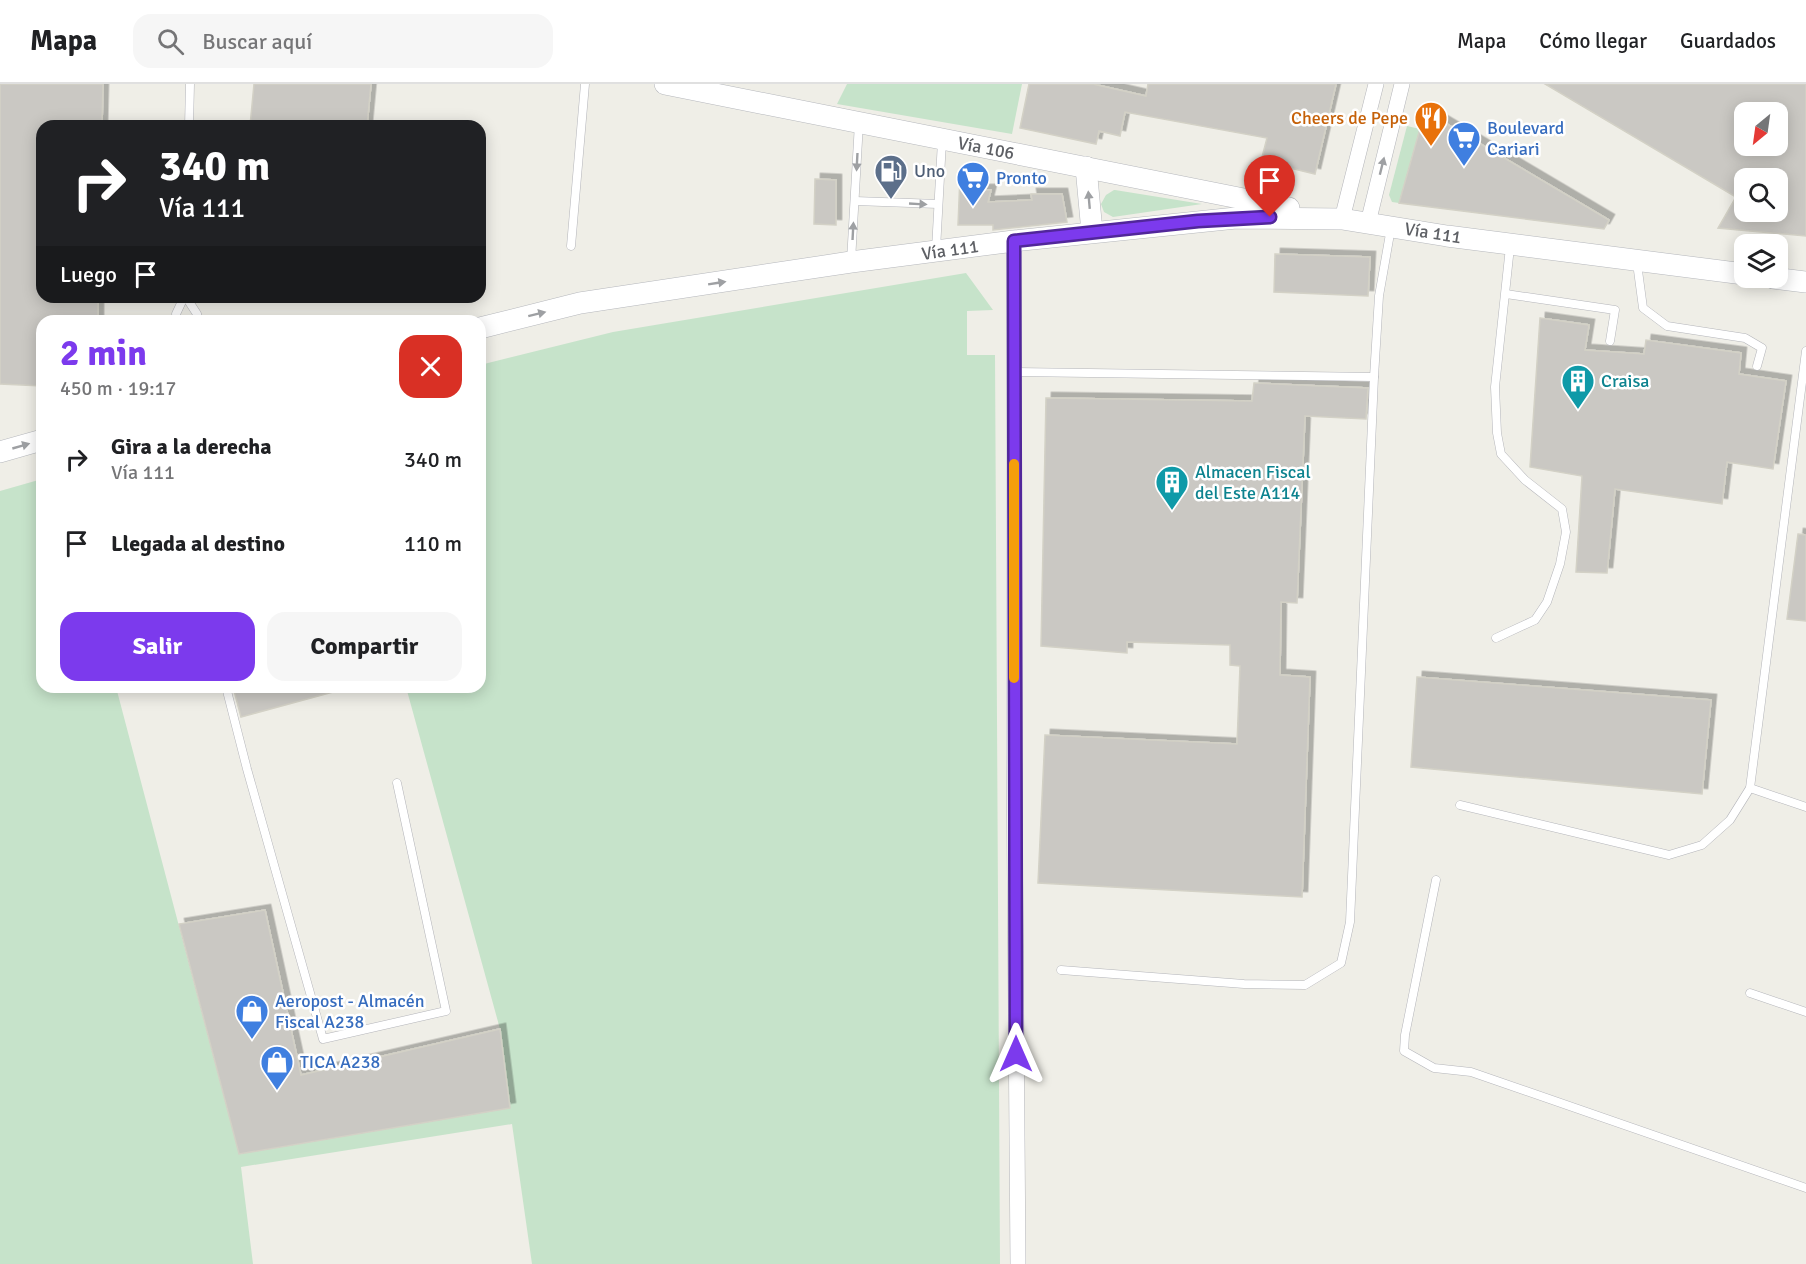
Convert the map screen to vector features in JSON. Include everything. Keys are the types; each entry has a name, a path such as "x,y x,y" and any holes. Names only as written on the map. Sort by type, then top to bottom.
{"main road":[{"name":"Vía 106","path":"665,84 1342,219"},
{"path":"1086,167 1092,232"},
{"name":"Vía 111","path":"486,326 580,303 851,262 1092,232 1236,218 1342,219 1510,244 1734,273"},
{"path":"1788,280 1806,282"},
{"path":"0,452 36,442"}],"street":[{"path":"1342,219 1376,84"},
{"path":"1368,223 1402,84"},
{"path":"1014,241 1014,753 1018,1264"}],"lane":[{"path":"189,120 190,84"},
{"path":"571,246 585,84"},
{"path":"851,262 859,123"},
{"path":"935,252 942,140"},
{"path":"855,201 938,204"},
{"path":"1061,970 1244,984 1305,985 1341,963 1350,922 1379,296 1391,227"},
{"path":"1496,638 1535,620 1547,602 1560,564 1566,532 1562,509 1525,480 1501,454 1494,387 1510,244"},
{"path":"1636,261 1643,308 1667,326 1745,338 1762,348 1757,366"},
{"path":"1506,294 1615,310 1610,341"},
{"path":"1460,805 1669,855 1702,845 1731,820 1750,788 1806,351"},
{"path":"1014,372 1374,376"},
{"path":"228,693 323,1039 446,1011 397,783"},
{"path":"1750,788 1806,807"},
{"path":"1436,880 1405,1035 1404,1051 1434,1068 1471,1072 1806,1188"},
{"path":"1750,993 1806,1012"}],"green space":[{"path":"847,84 1022,84 1012,134 837,104"},
{"path":"1407,126 1420,129 1399,203 1392,202 1389,195"},
{"path":"1114,190 1202,204 1113,217 1104,212 1101,204 1106,195"},
{"path":"966,273 993,310 967,311 967,355 995,355 1000,1264 532,1264 512,1124 241,1167 253,1264 0,1264 0,491 36,481 36,693 118,693 239,1154 510,1108 500,1029 408,693 486,693 486,364 613,332"}],"building":[{"path":"0,84 103,84 102,120 36,120 36,303 98,303 98,315 36,315 36,386 0,384"},
{"path":"254,84 371,84 368,120 251,120"},
{"path":"1029,84 1093,84 1146,96 1148,84 1336,84 1315,174 1261,161 1267,138 1125,112 1120,136 1099,131 1096,144 1020,128"},
{"path":"1545,84 1806,84 1806,236 1718,228 1734,200 1734,222 1788,222 1788,168 1734,168 1734,196"},
{"name":"Boulevard Cariari","path":"1440,120 1609,220 1604,229 1399,203 1421,125"},
{"path":"960,176 980,177 980,190 991,190 988,202 1032,200 1031,194 1062,194 1067,222 993,230 993,225 958,225"},
{"path":"815,179 836,180 836,225 814,224"},
{"path":"1275,254 1370,257 1368,296 1274,292"},
{"path":"1540,318 1589,325 1585,350 1644,354 1646,340 1741,353 1739,374 1786,381 1773,469 1727,462 1722,504 1615,489 1607,573 1576,572 1582,476 1530,467"},
{"path":"1254,383 1368,388 1366,419 1305,416 1297,603 1281,602 1280,675 1310,677 1302,897 1038,883 1045,735 1237,744 1240,666 1230,665 1230,645 1127,642 1127,653 1041,646 1046,398 1252,401"},
{"path":"1798,534 1806,535 1806,621 1787,619"},
{"path":"1417,677 1711,700 1702,794 1411,767"},
{"path":"235,693 330,693 241,717"},
{"name":"Aeropost - Almacén Fiscal A238","path":"265,910 301,1075 500,1029 510,1108 239,1154 179,924"}],"slow traffic":[{"path":"1014,464 1014,678"}],"place":[{"name":"Cheers de Pepe","path":"1431,147"},
{"name":"Boulevard Cariari","path":"1464,167"},
{"name":"Uno","path":"891,200"},
{"name":"Pronto","path":"973,207"},
{"name":"Craisa","path":"1578,410"},
{"name":"Almacen Fiscal del Este A114","path":"1172,511"},
{"name":"Aeropost - Almacén Fiscal A238","path":"252,1040"},
{"name":"TICA A238","path":"277,1091"}],"route":[{"path":"1016,1054 1014,241 1198,221 1270,217"}]}
